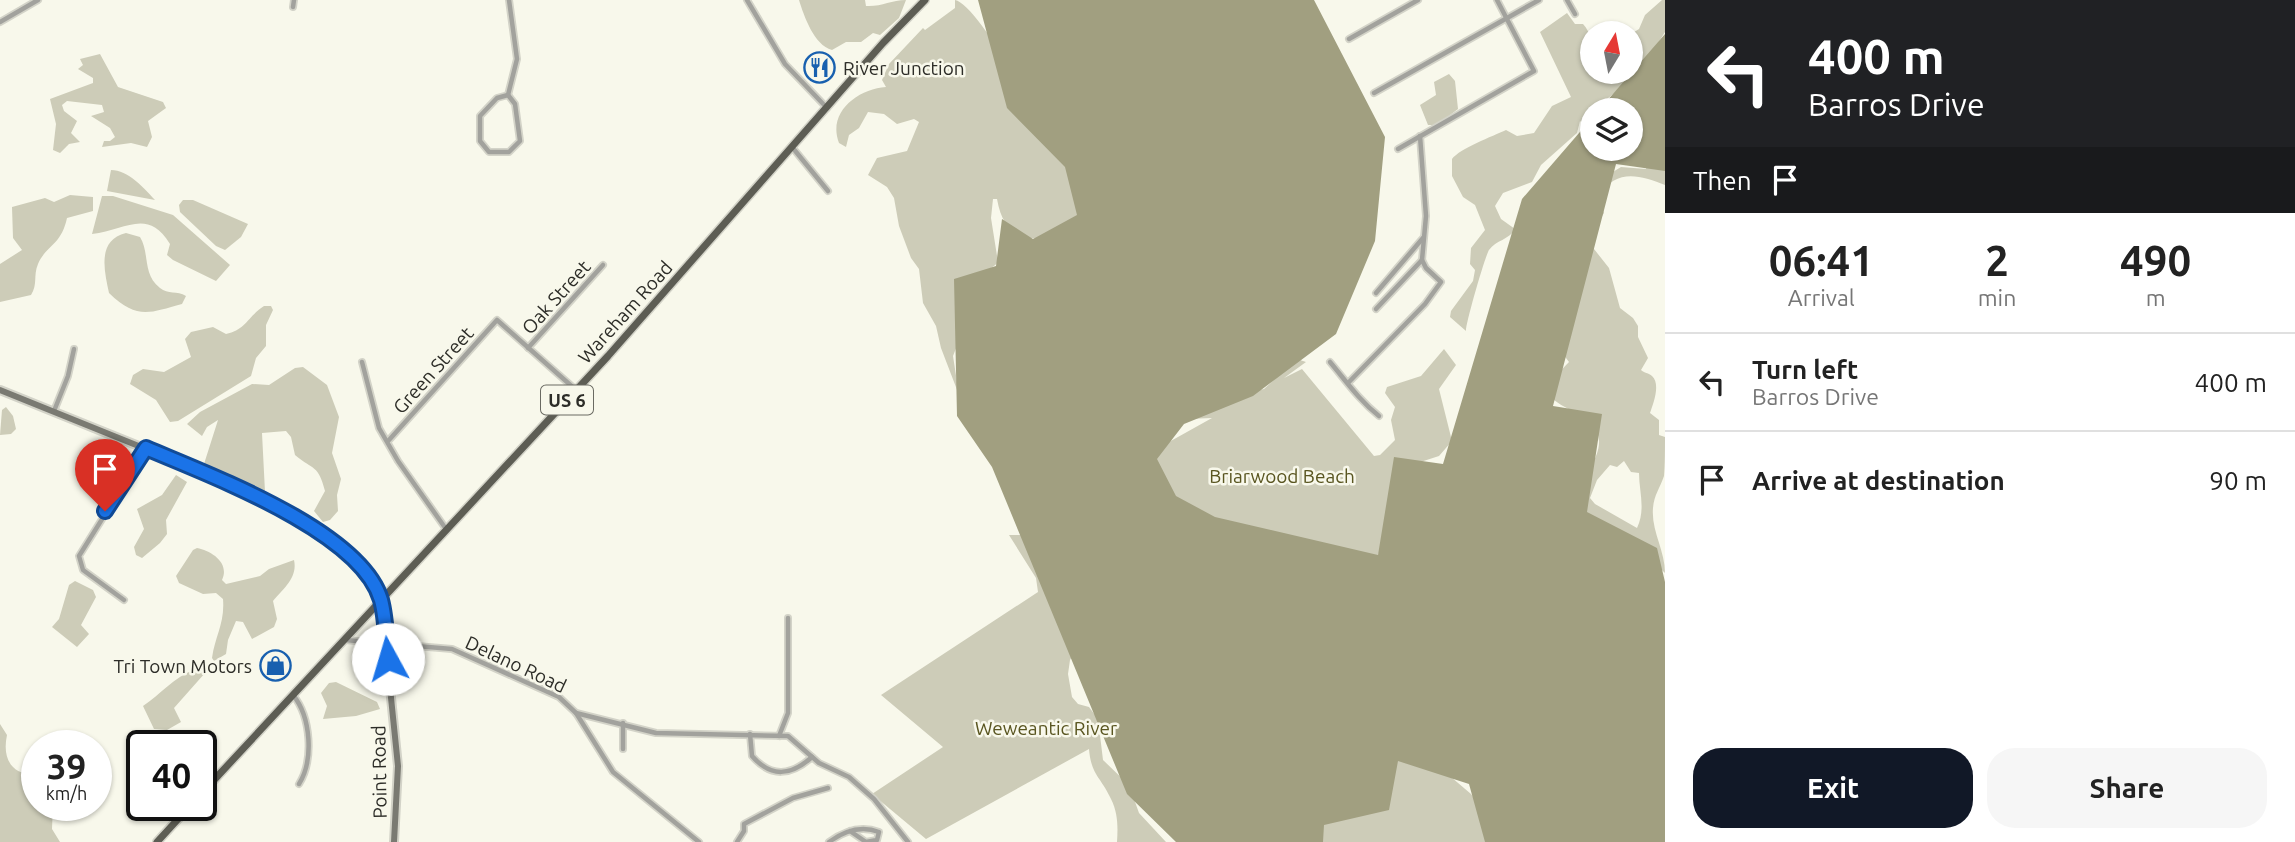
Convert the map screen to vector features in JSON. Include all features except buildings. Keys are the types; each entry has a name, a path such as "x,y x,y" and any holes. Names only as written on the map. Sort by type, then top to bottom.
{"main road":[{"name":"Wareham Road","path":"217,777 576,390 925,0"},
{"path":"157,842 176,821"}],"street":[{"path":"0,22 38,0"},
{"path":"293,7 294,0"},
{"path":"508,95 517,59 509,0"},
{"path":"747,0 785,64 827,108"},
{"path":"1349,39 1418,0"},
{"path":"1398,149 1534,71 1497,0"},
{"path":"1374,93 1539,0"},
{"path":"1567,0 1575,14"},
{"path":"508,95 515,104 520,141 509,152 489,152 480,141 480,116 493,101 508,95"},
{"path":"1349,382 1441,282 1426,268 1422,260 1425,236 1420,136"},
{"path":"792,147 828,191"},
{"path":"1376,293 1425,236"},
{"path":"1376,309 1422,260"},
{"name":"Oak Street","path":"528,348 603,265"},
{"name":"Green Street","path":"389,440 497,320 528,348"},
{"path":"528,348 576,390"},
{"path":"54,411 68,376 74,349"},
{"path":"362,362 379,428 389,440 398,461 447,530"},
{"path":"1330,362 1349,382 1353,391 1379,416"},
{"name":"Point Road","path":"0,390 146,448 249,494 336,542 364,569 381,600 386,642 398,766 394,842"},
{"path":"124,600 83,570 79,560 80,552 146,448"},
{"path":"779,736 788,713 788,618"},
{"name":"Delano Road","path":"344,640 440,647 465,653 550,692 576,713 613,772 699,842"},
{"path":"293,695 302,706 307,721 305,775 299,784"},
{"path":"576,713 656,733 788,736 812,757 849,776 874,799 908,842"},
{"path":"623,723 623,749"},
{"path":"750,734 752,756 765,769 784,773 803,766 812,757"},
{"path":"737,842 744,831 744,824 793,798 828,788"},
{"path":"829,842 850,831 869,828 879,832 877,840 866,842 850,831"}],"green space":[{"path":"799,0 865,0 866,6 871,6 906,0 899,18 880,35 873,33 861,42 846,42 832,50 815,36"},
{"path":"955,0 968,9 1005,60 1088,210 1058,240 1035,239 1010,229 1000,212 997,199 993,199 991,218 998,262 989,269 958,282 960,338 953,356 959,395 941,348 936,326 923,303 919,269 911,258 899,226 894,198 887,187 868,175 877,158 907,151 919,122 914,119 897,124 884,114 868,112 859,128 849,135 846,147 839,143 836,132 837,121 848,104 865,92 886,87 882,80 889,64 923,28 925,30 955,8"},
{"path":"1665,0 1665,32 1658,43 1664,52 1643,69 1642,21 1645,15"},
{"path":"1567,13 1575,24 1580,24 1580,84 1625,84 1608,98 1580,98 1577,133 1541,165 1532,182 1503,193 1495,206 1501,219 1515,229 1489,250 1466,331 1450,317 1451,311 1473,281 1475,270 1470,264 1471,248 1485,230 1475,205 1463,197 1452,176 1452,159 1469,147 1506,130 1517,136 1534,133 1552,106 1571,97 1540,32"},
{"path":"100,54 118,87 163,102 166,108 148,121 152,137 147,147 131,143 102,147 104,141 115,137 110,128 91,116 104,112 102,105 67,101 62,105 64,111 77,121 71,133 80,142 69,144 60,153 53,150 56,124 50,99 93,83 93,78 78,69 83,65 80,59"},
{"path":"1449,74 1455,81 1458,109 1437,125 1428,125 1420,105 1436,95 1434,82"},
{"path":"1665,118 1665,144 1657,155 1665,163 1665,185 1646,178 1628,176 1612,181 1598,196 1604,213 1593,231 1594,249 1609,268 1620,308 1633,318 1638,326 1638,337 1648,358 1641,370 1652,376 1656,384 1650,413 1659,420 1659,435 1665,437 1665,457 1664,476 1655,499 1653,516 1665,573 1633,542 1585,515 1570,502 1566,495 1585,476 1596,455 1599,439 1595,428 1586,419 1551,398 1544,388 1569,362 1563,354 1561,337 1588,248 1585,229 1593,192 1603,178 1621,167 1646,169 1647,146 1655,129 1660,129","holes":["1624,461 1631,472 1639,473 1642,507 1637,528 1595,504 1590,498 1597,480 1610,465 1617,467"]},
{"path":"111,170 129,176 155,200 107,191"},
{"path":"70,195 93,197 93,211 67,218 61,234 38,264 31,295 0,302 0,264 22,250 13,238 12,207 45,198 54,202"},
{"path":"102,196 113,196 173,215 230,265 216,281 173,260 167,255 170,244 153,226 135,224 92,234"},
{"path":"183,200 193,200 248,224 241,237 225,250 216,246 180,212 179,205"},
{"path":"126,233 140,237 148,270 154,282 163,290 186,296 182,304 152,312 136,311 109,293 105,275 107,249 110,242"},
{"path":"264,306 271,306 273,310 266,325 266,346 256,358 251,376 178,421 170,422 156,400 130,384 133,375 143,369 164,372 191,357 185,339 191,332 213,327 226,334 233,332"},
{"name":"Briarwood Beach","path":"1444,349 1456,365 1439,389 1452,441 1439,456 1405,467 1403,480 1408,498 1399,523 1367,571 1345,577 1252,553 1205,536 1163,505 1149,478 1150,461 1155,454 1157,441 1167,429 1186,419 1199,407 1219,398 1264,389 1297,359 1306,362 1284,378 1302,369 1374,456 1380,455 1395,440 1391,420 1395,407 1385,393 1387,387 1421,376","holes":["1212,418 1169,442 1187,419"]},
{"path":"303,367 327,385 339,417 332,453 341,479 337,495 338,511 330,520 323,522 314,511 325,491 320,476 295,455 291,437 286,431 262,433 265,492 204,464 218,420 207,427 202,436 187,424 200,412 252,384 269,385 295,368"},
{"path":"6,407 13,416 16,429 11,434 0,435 2,410"},
{"path":"176,475 187,482 166,520 167,534 142,558 136,555 134,547 144,529 137,509 162,495"},
{"name":"Weweantic River","path":"1009,535 1022,535 1076,649 1070,660 1068,674 1072,697 1078,704 1089,707 1098,719 1103,760 1129,785 1139,813 1166,842 1117,842 1115,810 1094,770 1089,749 926,839 872,794 943,747 881,695 1038,592 1036,578"},
{"path":"197,548 208,552 222,563 222,580 226,584 260,576 269,569 294,560 295,566 292,578 273,601 277,619 274,627 252,639 243,622 236,621 228,640 226,654 214,661 212,658 223,615 223,599 216,593 203,594 179,583 176,576"},
{"path":"75,581 93,590 96,597 81,625 89,634 77,647 52,627 59,619 69,585"},
{"path":"194,670 205,673 174,708 181,722 167,730 154,729 143,706"},
{"path":"336,682 377,702 380,709 356,716 323,719 327,706 321,693 329,683"},
{"path":"0,724 7,735 7,758 15,769 21,772 21,821 52,821 52,829 60,842 0,842"},
{"path":"1386,754 1451,777 1471,794 1489,818 1520,842 1320,842 1314,803"}],"shaded area":[{"path":"978,0 1314,0 1385,137 1375,241 1336,334 1253,396 1184,424 1157,459 1176,496 1215,517 1378,555 1394,457 1443,464 1522,199 1580,132 1580,161 1643,161 1643,98 1609,98 1622,84 1643,84 1643,59 1665,34 1665,171 1616,164 1553,406 1602,414 1587,512 1657,548 1665,582 1665,842 1485,842 1469,784 1398,761 1389,810 1324,825 1323,842 1176,842 1127,794 992,467 957,416 954,279 996,266 1002,219 1033,239 1077,215 1065,167 1007,108"}],"place":[{"name":"River Junction","path":"820,68"},
{"name":"Tri Town Motors","path":"275,666"}],"route":[{"path":"105,511 146,448 249,494 316,529 346,548 375,586 381,600 388,659"}]}
